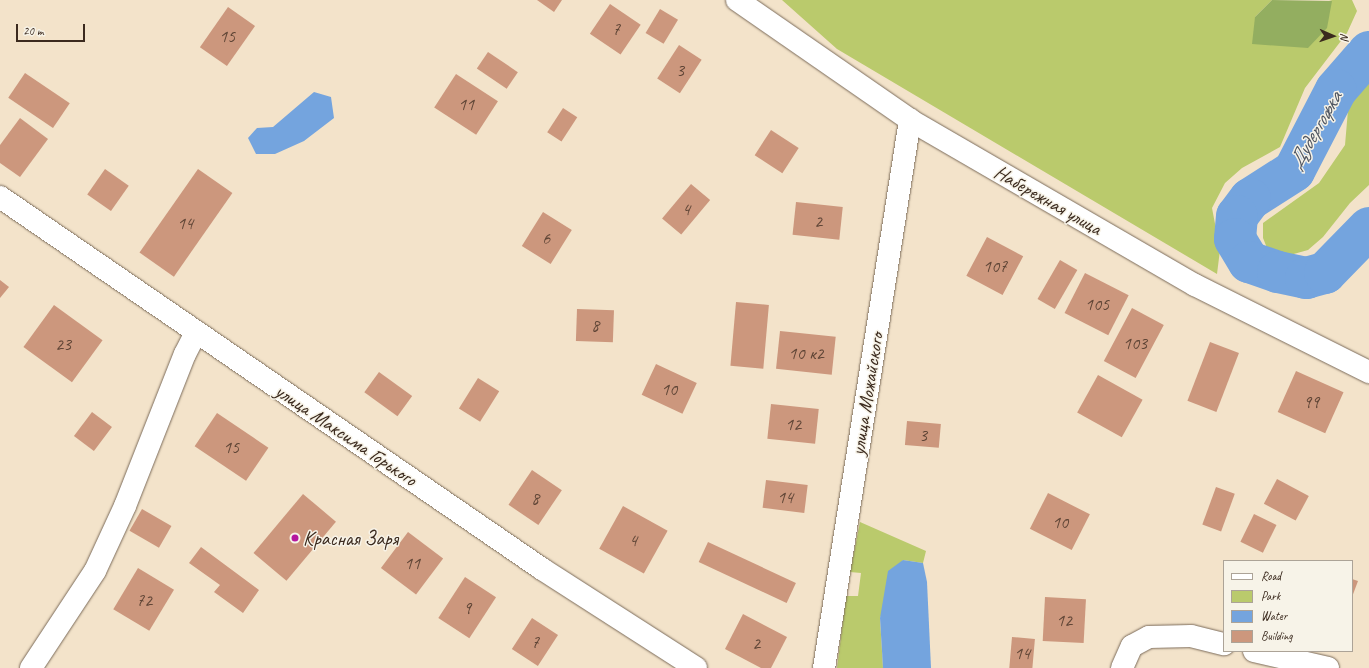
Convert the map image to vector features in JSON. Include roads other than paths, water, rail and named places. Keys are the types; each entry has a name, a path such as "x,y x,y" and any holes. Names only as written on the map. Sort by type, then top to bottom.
{"street":[{"name":"Набережная улица","path":"743,2 910,120 1195,285 1369,372"},
{"name":"улица Можайского","path":"824,668 910,120"},
{"name":"улица Максима Горького","path":"0,197 542,568 696,668"},
{"path":"31,668 95,571 125,506 184,354 196,332"},
{"path":"1122,668 1132,646 1149,637 1191,636 1223,644"},
{"path":"1258,652 1328,668"}],"water":[{"path":"314,92 331,97 334,118 304,141 275,154 256,154 248,138 257,128 273,127"},
{"path":"903,560 923,563 927,582 931,668 883,668 880,618 888,571"}],"waterway":[{"name":"Дудергофка","path":"1369,52 1336,90 1294,171 1250,199 1237,216 1235,239 1249,262 1278,272 1306,278 1325,273 1369,228"}],"place":[{"name":"Красная Заря","path":"295,538"}]}
